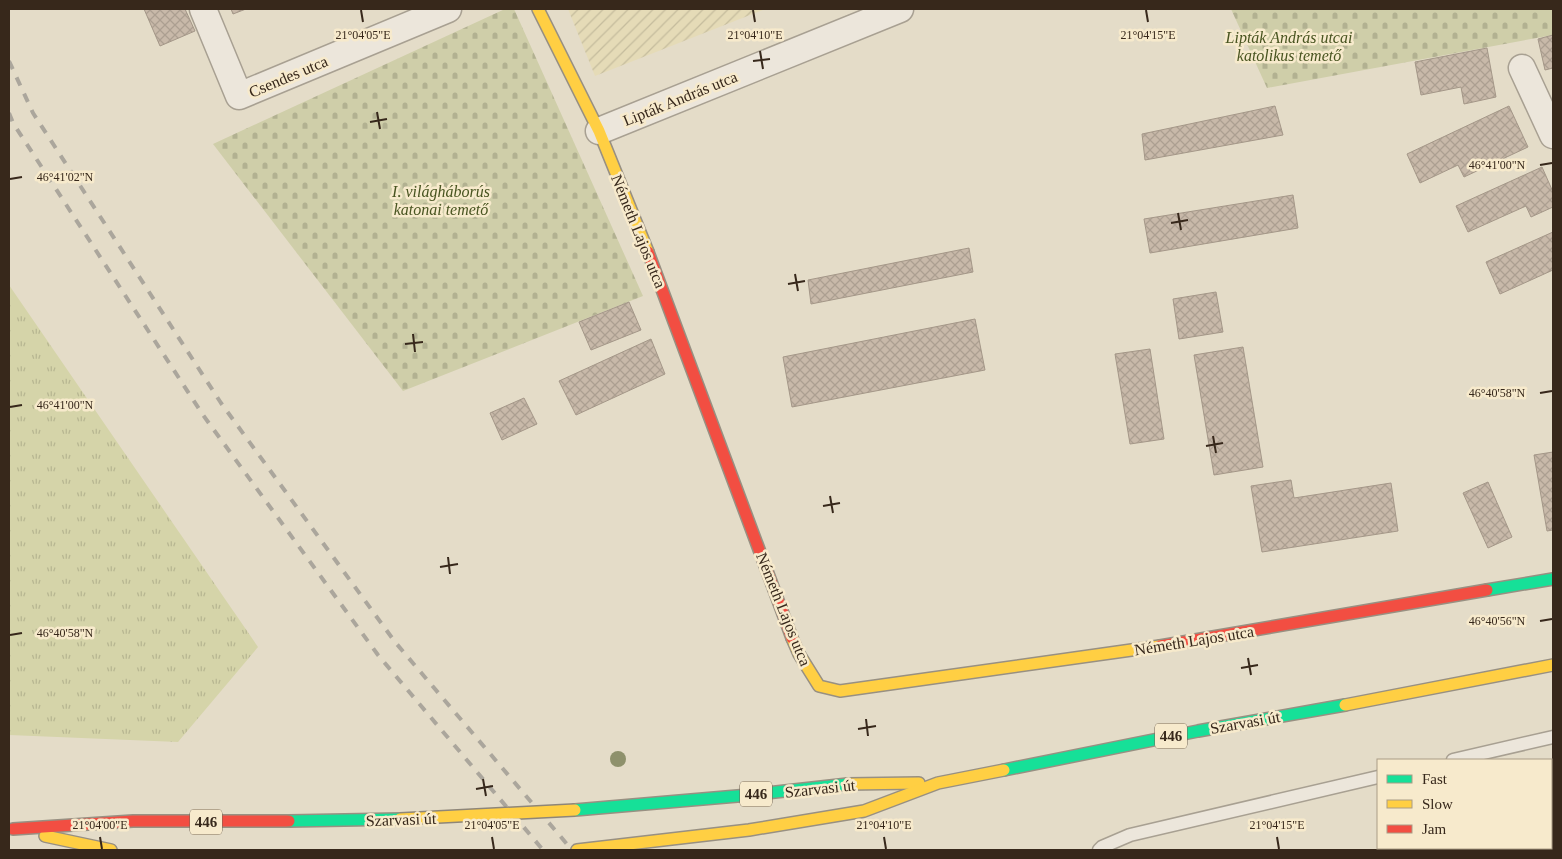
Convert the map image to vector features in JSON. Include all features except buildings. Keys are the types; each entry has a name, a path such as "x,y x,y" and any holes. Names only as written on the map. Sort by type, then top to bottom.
{"main road":[{"name":"Németh Lajos utca","path":"538,9 599,131 664,290 799,654 819,686 840,692 1162,646 1553,579"},
{"name":"Szarvasi út","path":"577,850 608,848 749,830 864,811 938,783 1198,731 1553,665"},
{"name":"Szarvasi út","path":"11,828 133,821 242,822 400,819 575,810 749,795 858,783 938,783"},
{"name":"Szarvasi út","path":"11,828 112,850"}],"street":[{"name":"Csendes utca","path":"203,9 239,96 448,9"},
{"name":"Lipták András utca","path":"599,131 900,9"},
{"path":"1522,68 1553,135"}],"lane":[{"path":"1457,759 1553,737"},
{"path":"1099,850 1130,835 1377,777"}],"shaded area":[{"path":"568,9 765,9 595,76"}],"green space":[{"name":"I. világháborús katonai temető","path":"505,9 514,9 643,296 403,391 213,144"},
{"name":"Lipták András utcai katolikus temető","path":"1231,9 1553,9 1553,35 1267,88"},
{"path":"9,285 258,647 178,742 9,735"}],"railway":[{"path":"9,61 33,113 221,403 395,642 572,850"},
{"path":"9,113 13,123 203,415 378,655 543,850"}],"traffic: fast":[{"path":"1487,590 1553,579"},
{"path":"1004,770 1198,731 1345,705"},
{"path":"575,810 749,795 848,784"},
{"path":"289,821 400,819"}],"traffic: slow":[{"path":"538,9 599,131 648,252"},
{"path":"792,638 799,654 819,686 840,691 1160,646"},
{"path":"1345,705 1553,665"},
{"path":"577,850 749,830 864,811 938,783 1004,770"},
{"path":"848,784 919,783"},
{"path":"400,819 575,810"},
{"path":"45,836 111,850"}],"traffic: jam":[{"path":"648,252 792,638"},
{"path":"1160,646 1487,590"},
{"path":"13,829 133,821 289,821"}]}
